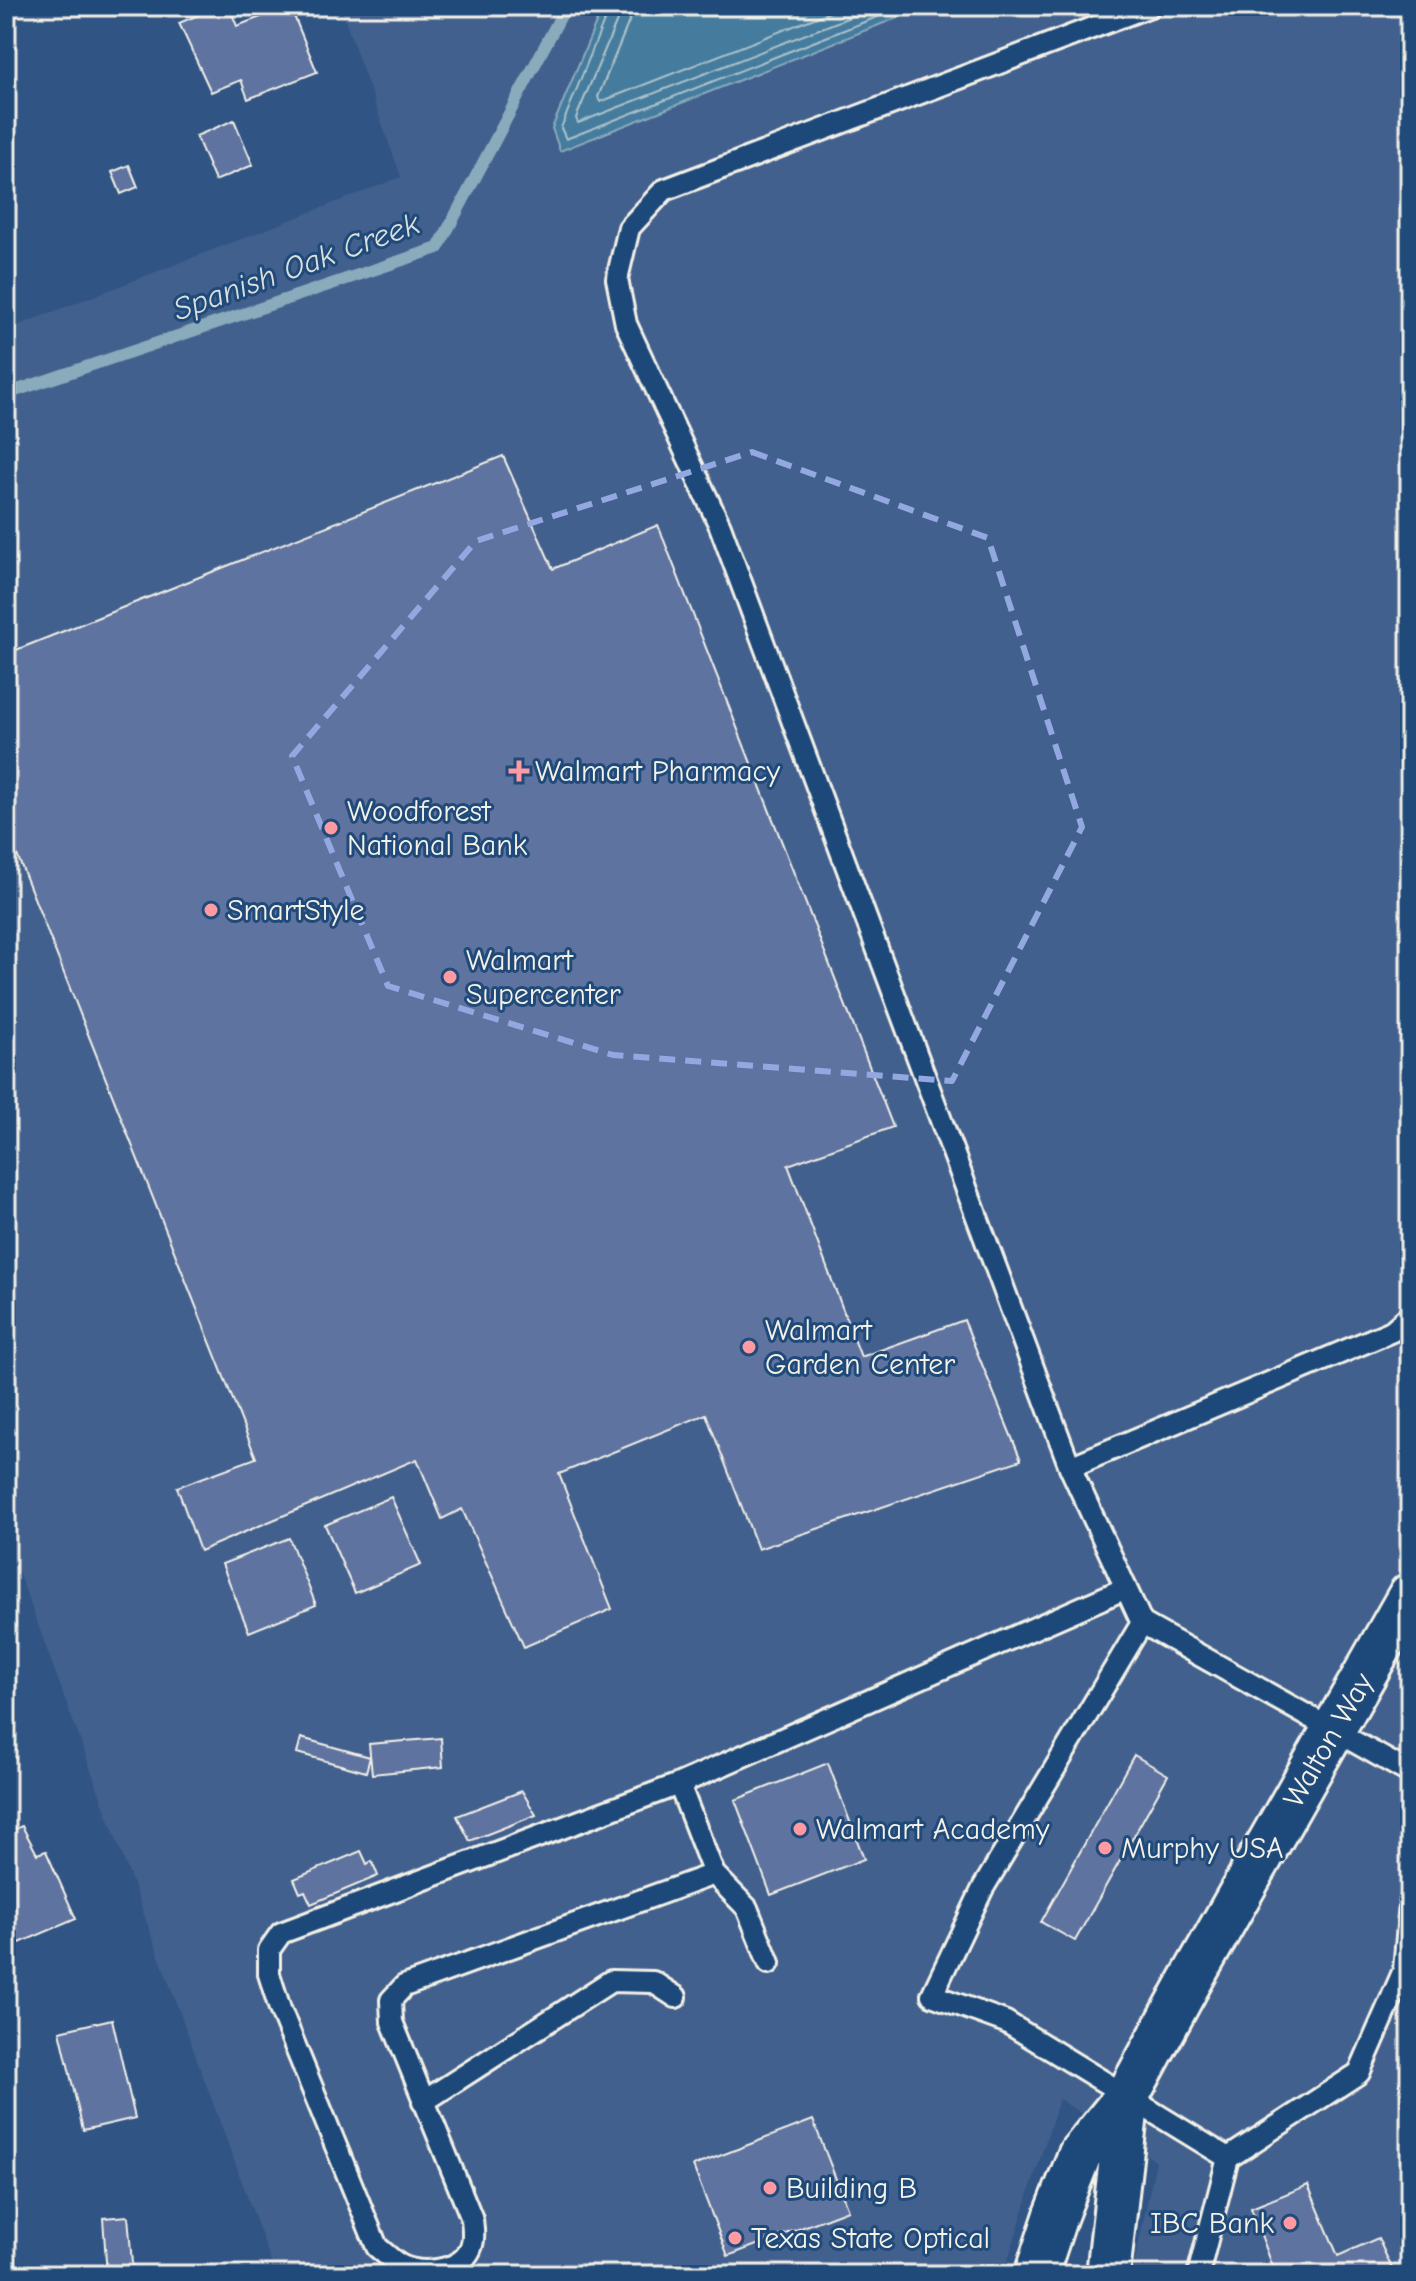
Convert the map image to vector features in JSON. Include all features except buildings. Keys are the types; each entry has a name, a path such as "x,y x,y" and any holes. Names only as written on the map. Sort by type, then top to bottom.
{"street":[{"name":"Walton Way","path":"1036,2275 1080,2154 1128,2095 1410,1595"},
{"name":"Walton Way","path":"1108,2275 1128,2095"}],"lane":[{"path":"1150,6 664,190 629,228 617,279 626,324 720,526 1070,1467 1142,1623 1410,1773"},
{"path":"1070,1467 1392,1331 1410,1315"},
{"path":"714,1874 404,1986 391,2000 392,2022 472,2219 474,2236 469,2252 456,2263 438,2270 417,2271 400,2265 377,2247 280,2009 269,1974 269,1950 281,1933 679,1784 1126,1588"},
{"path":"1142,1623 983,1888 932,1995 1006,2022 1228,2158"},
{"path":"679,1784 714,1874 747,1908 769,1963"},
{"path":"1198,2275 1228,2158 1359,2073 1407,1972 1410,1903"},
{"path":"423,2102 611,1981 653,1982 676,1997"}],"highlighted area":[{"path":"752,452 988,538 1082,827 952,1081 613,1055 388,986 292,756 476,541"}],"shaded area":[{"path":"340,6 1410,6 1410,2275 1132,2275 1156,2161 1059,2099 1003,2275 276,2275 6,1538 6,330 401,177"}],"water":[{"path":"603,6 927,6 560,151 552,128"}],"waterway":[{"name":"Spanish Oak Creek","path":"6,394 438,248 566,6"}],"place":[{"name":"Walmart Pharmacy","path":"519,771"},
{"name":"Woodforest National Bank","path":"331,828"},
{"name":"SmartStyle","path":"211,910"},
{"name":"Walmart Supercenter","path":"450,977"},
{"name":"Walmart Garden Center","path":"749,1347"},
{"name":"Walmart Academy","path":"800,1829"},
{"name":"Murphy USA","path":"1105,1848"},
{"name":"Building B","path":"770,2188"},
{"name":"IBC Bank","path":"1290,2223"},
{"name":"Texas State Optical","path":"735,2238"}]}
